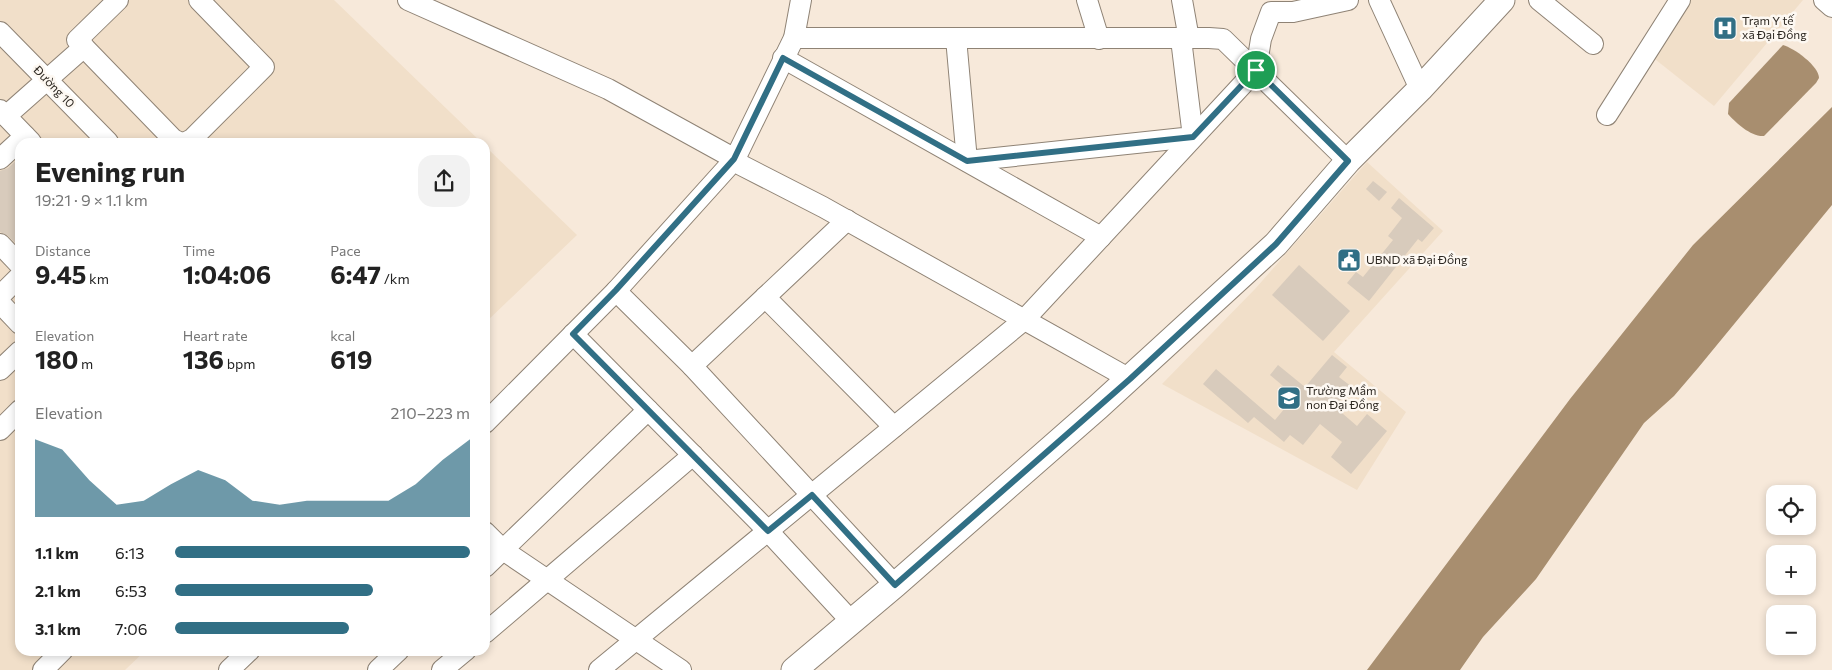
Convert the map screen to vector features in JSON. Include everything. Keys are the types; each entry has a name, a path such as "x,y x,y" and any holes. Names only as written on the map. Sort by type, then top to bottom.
{"main road":[{"path":"794,670 895,585 1130,379 1276,244 1348,161 1420,89 1502,0"}],"street":[{"path":"118,0 77,40 172,138"},
{"path":"193,138 264,67 199,0"},
{"path":"408,0 608,89 734,159 741,165 847,220 1130,379"},
{"path":"490,418 616,290 734,159 794,38 801,0"},
{"path":"1087,0 1099,38"},
{"path":"1182,0 1193,137"},
{"path":"599,670 1024,320 1256,70 1261,40 1271,12 1293,12 1348,0"},
{"path":"1379,0 1420,89"},
{"path":"1539,0 1593,44"},
{"path":"1607,115 1680,0"},
{"path":"1824,0 1832,7"},
{"name":"Đường 10","path":"0,32 104,138"},
{"path":"794,38 1223,39 1348,161"},
{"path":"956,38 967,161"},
{"path":"27,138 3,113 46,80 84,47"},
{"path":"783,58 1102,236"},
{"path":"967,161 1193,137"},
{"path":"0,159 15,148"},
{"path":"692,366 847,220"},
{"path":"0,244 15,260"},
{"path":"0,296 15,281"},
{"path":"616,290 692,366 895,585"},
{"path":"765,297 894,427"},
{"path":"0,303 15,319"},
{"path":"573,334 768,531 851,621"},
{"path":"0,370 15,356"},
{"path":"490,562 648,410"},
{"path":"0,430 15,415"},
{"path":"490,629 693,455"},
{"path":"490,537 503,550 681,670"},
{"path":"43,670 57,656"},
{"path":"230,669 244,656"},
{"path":"378,670 393,656"},
{"path":"442,670 459,656"}],"shaded area":[{"path":"0,0 334,0 477,138 15,138 15,656 140,656 125,670 0,670"},
{"name":"Trạm Y tế xã Đại Đồng","path":"1689,0 1803,0 1714,106 1651,56"},
{"path":"1783,45 1811,63 1819,78 1764,136 1759,136 1739,125 1728,114 1729,103"},
{"path":"1832,107 1832,205 1674,396 1644,423 1536,579 1483,637 1460,670 1367,670 1570,399 1693,245"},
{"path":"490,151 577,235 490,318"},
{"path":"1367,162 1443,231 1334,352 1406,412 1357,490 1162,384 1255,289"}],"building":[{"path":"15,162 15,243 8,236 0,232 0,171 8,168"},
{"path":"1373,181 1387,192 1379,201 1366,189"},
{"path":"1399,198 1434,228 1422,242 1418,239 1369,301 1347,283 1356,272 1363,277 1393,240 1388,236 1402,218 1391,208"},
{"path":"1299,265 1350,311 1323,341 1272,295"},
{"path":"1332,355 1347,367 1339,377 1352,387 1335,407 1357,426 1367,414 1387,431 1351,474 1331,457 1342,442 1320,424 1303,445 1290,435 1284,442 1254,417 1248,423 1203,384 1216,369 1275,420 1295,396 1270,375 1278,365 1305,387"}],"place":[{"name":"Trạm Y tế xã Đại Đồng","path":"1725,28"},
{"name":"UBND xã Đại Đồng","path":"1349,260"},
{"name":"Trường Mầm non Đại Đồng","path":"1289,398"}],"route":[{"path":"783,58 967,161 1193,137 1256,70 1348,161 1276,244 1130,379 895,585 812,495 768,531 573,334 616,290 734,159 783,58"}]}
